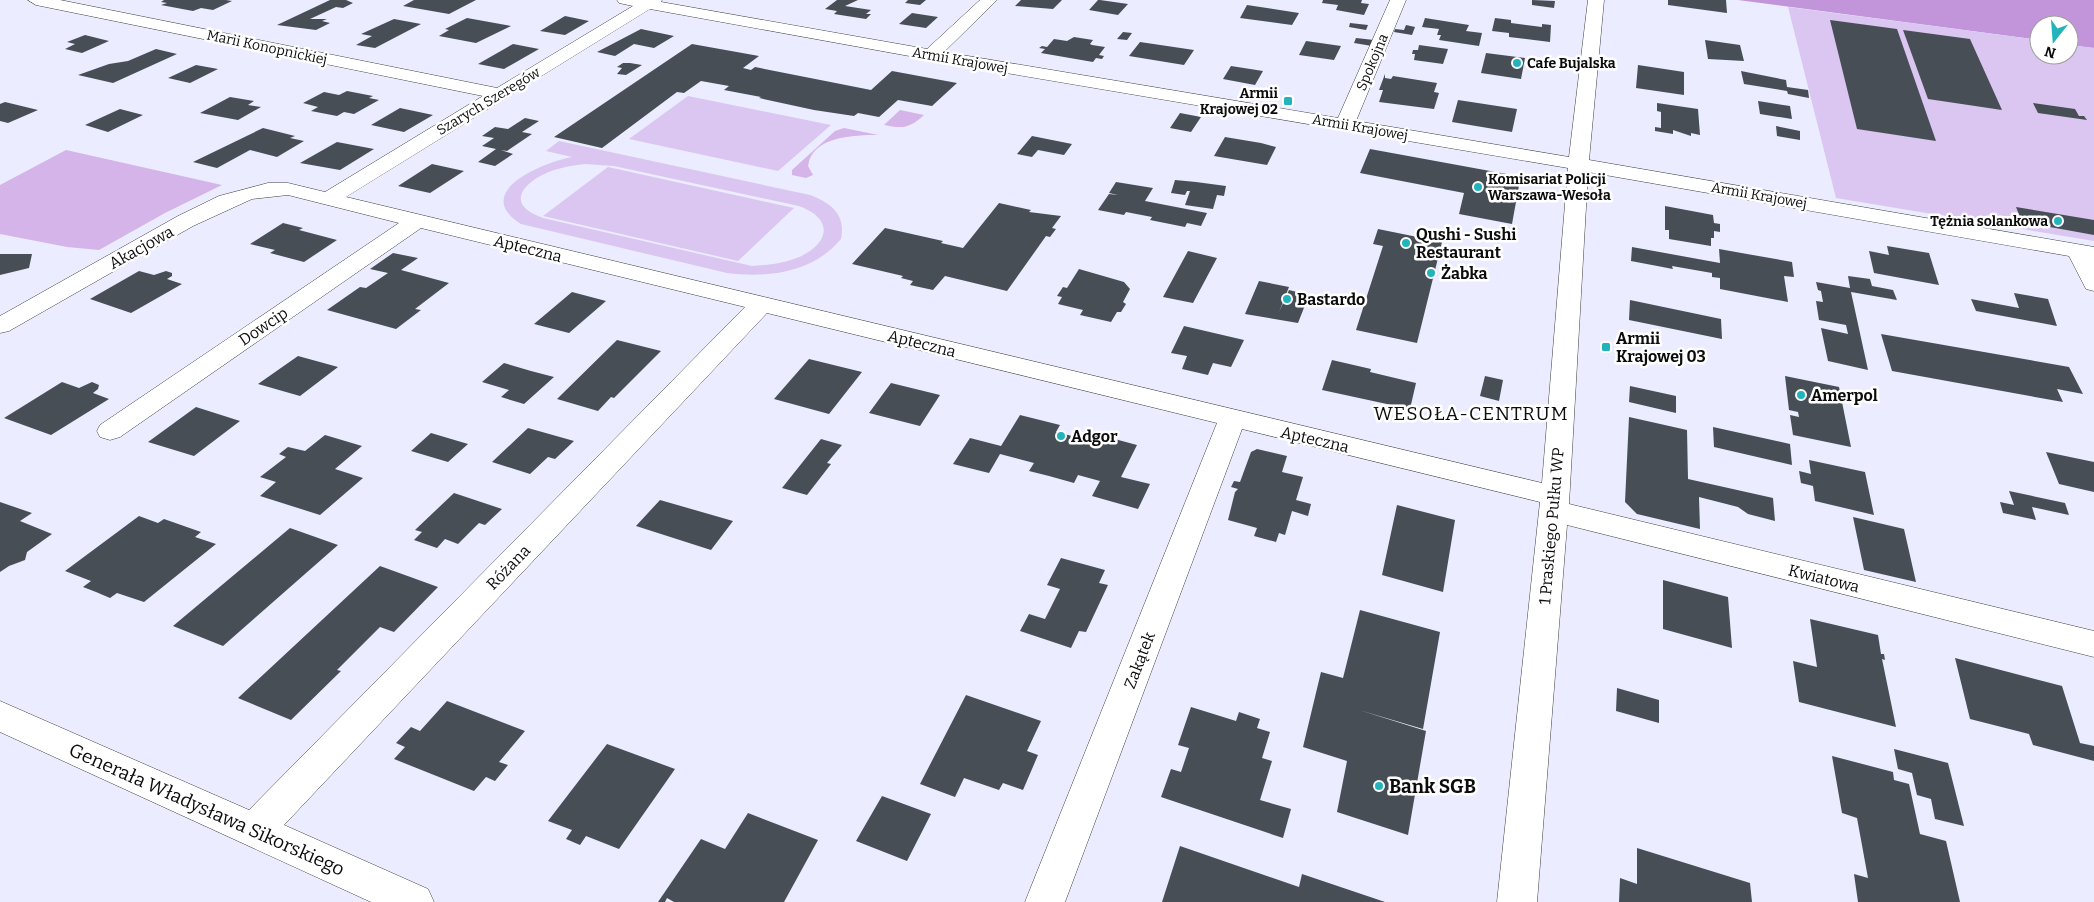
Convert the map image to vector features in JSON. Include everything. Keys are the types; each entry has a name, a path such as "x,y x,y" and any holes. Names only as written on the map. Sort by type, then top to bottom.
{"street":[{"name":"Marii Konopnickiej","path":"36,0 499,94"},
{"name":"Armii Krajowej","path":"625,0 651,2 932,55 2086,252"},
{"path":"932,55 989,0"},
{"name":"Spokojna","path":"1345,124 1398,0"},
{"name":"1 Praskiego Pułku WP","path":"1517,902 1554,504 1578,164 1596,0"},
{"name":"Szarych Szeregów","path":"328,199 651,2"},
{"name":"Apteczna","path":"288,189 1232,419 1554,504"},
{"name":"Akacjowa","path":"0,326 212,208 257,190 288,189"},
{"name":"Dowcip","path":"110,431 416,221"},
{"path":"2086,252 2094,284"},
{"name":"Różana","path":"254,831 762,304"},
{"name":"Zakątek","path":"1045,902 1232,419"},
{"name":"Kwiatowa","path":"1554,504 2094,644"},
{"name":"Generała Władysława Sikorskiego","path":"0,716 414,902"}],"shaded area":[{"path":"1738,0 2094,0 2094,48 2079,46 2079,15 2029,15 2029,39"},
{"path":"1788,7 2029,39 2029,65 2079,65 2079,46 2094,48 2094,241 1836,198"},
{"path":"688,96 831,125 778,171 629,139"},
{"path":"900,110 924,115 915,123 906,126 884,125"},
{"path":"844,128 878,135 846,137 826,143 817,148 811,156 808,166 813,175 806,178 792,175 792,170 835,131"},
{"path":"559,141 810,195 830,206 839,216 842,230 841,239 830,250 803,266 789,271 758,275 727,273 521,224 507,212 504,201 507,190 517,180 530,172 545,165 572,157 546,151","holes":["581,164 614,166 799,206 819,218 824,233 821,241 806,254 784,262 752,266 543,218 523,206 522,192 534,180 544,174"]},
{"path":"66,150 222,185 165,213 99,250 67,247 0,234 0,185"},
{"path":"608,167 794,208 738,261 543,216"}],"building":[{"path":"164,0 232,1 213,10 201,8 193,11 161,5 167,3 161,2"},
{"path":"330,0 346,0 353,3 343,8 336,7 310,19 327,19 322,21 330,23 316,30 277,25"},
{"path":"414,0 476,0 449,14 403,6"},
{"path":"837,0 858,0 845,6 871,10 866,14 871,14 866,19 834,14 837,11 825,9"},
{"path":"908,0 926,0 920,5 905,3"},
{"path":"1021,0 1062,0 1053,9 1015,6"},
{"path":"1098,0 1128,4 1118,15 1089,10"},
{"path":"1323,0 1362,0 1361,3 1369,4 1364,15 1336,10 1338,5 1322,3"},
{"path":"1532,0 1555,1 1554,8 1532,5"},
{"path":"1668,0 1726,0 1727,13 1668,5"},
{"path":"1247,5 1299,13 1292,25 1240,18"},
{"path":"912,13 938,17 926,28 899,24"},
{"path":"565,16 589,21 565,35 540,31"},
{"path":"467,18 511,26 476,43 439,36 449,30 445,29"},
{"path":"1425,18 1469,25 1466,31 1482,33 1479,46 1439,40 1441,35 1437,35 1439,29 1422,27"},
{"path":"1495,18 1511,20 1511,23 1542,27 1542,24 1551,25 1550,42 1509,37 1509,33 1492,31"},
{"path":"394,19 421,24 375,48 356,45 372,36 361,34"},
{"path":"1830,20 1897,29 1936,141 1857,129"},
{"path":"1350,23 1368,25 1366,30 1349,27"},
{"path":"1406,25 1415,27 1412,35 1394,32 1395,29 1404,30"},
{"path":"641,29 674,36 654,48 634,44 615,56 597,52"},
{"path":"1903,30 1970,39 2002,110 1928,99"},
{"path":"1123,32 1132,33 1127,40 1117,39"},
{"path":"85,35 109,41 82,53 65,49 75,44 67,42"},
{"path":"1074,37 1093,40 1090,44 1105,47 1099,55 1104,56 1102,59 1096,58 1093,62 1041,53 1045,49 1039,48 1042,46 1047,47 1054,39 1067,41"},
{"path":"1356,38 1374,40 1372,46 1354,43"},
{"path":"1705,40 1740,45 1744,61 1708,59"},
{"path":"1306,41 1341,46 1334,60 1299,55"},
{"path":"1140,42 1194,50 1184,65 1129,56"},
{"path":"513,44 539,49 504,69 478,64"},
{"path":"692,44 759,56 743,68 751,70 755,67 871,90 892,71 957,83 932,106 898,100 879,117 858,113 854,116 814,110 724,90 729,86 701,81 684,93 677,92 602,148 554,137"},
{"path":"1419,45 1448,49 1443,64 1414,60 1415,54 1412,54 1413,50 1418,50"},
{"path":"156,49 177,54 113,83 78,75 109,64 128,61"},
{"path":"1486,53 1525,58 1521,79 1481,73"},
{"path":"623,63 642,65 626,75 617,74 622,68 617,67"},
{"path":"196,65 218,69 190,83 168,78"},
{"path":"1638,65 1684,72 1684,95 1636,88"},
{"path":"1231,66 1263,71 1255,85 1223,79"},
{"path":"1741,71 1786,80 1787,87 1808,90 1809,98 1788,94 1787,91 1744,84"},
{"path":"1385,74 1385,78 1391,79 1393,76 1437,83 1434,92 1439,93 1434,109 1379,102 1383,90 1379,90"},
{"path":"347,91 373,96 369,98 379,100 354,114 344,112 337,116 311,111 318,107 303,103 324,92 339,95"},
{"path":"230,97 254,101 248,105 261,107 238,120 200,113"},
{"path":"1458,100 1517,109 1512,132 1452,122"},
{"path":"1758,101 1790,106 1792,119 1760,114"},
{"path":"5,102 38,110 8,123 0,121 0,104"},
{"path":"1657,103 1698,109 1700,135 1691,133 1691,136 1673,130 1673,134 1655,131 1655,127 1661,128 1661,112 1657,111"},
{"path":"2033,103 2075,109 2079,116 2084,116 2087,120 2038,113"},
{"path":"400,108 433,115 404,132 371,125"},
{"path":"120,109 143,115 108,132 85,125"},
{"path":"1180,113 1201,117 1191,132 1170,128"},
{"path":"525,118 539,121 522,132 532,134 507,151 501,150 513,154 495,166 478,162 496,149 482,146 494,138 482,136 495,127 508,129"},
{"path":"1776,126 1800,131 1800,140 1777,136"},
{"path":"263,128 295,136 290,138 304,141 277,157 250,150 217,168 193,162"},
{"path":"1032,136 1072,144 1064,155 1038,150 1032,157 1017,154"},
{"path":"1225,137 1276,147 1267,165 1214,156"},
{"path":"337,142 374,149 340,170 300,163"},
{"name":"Komisariat Policji Warszawa-Wesoła","path":"1370,149 1512,175 1520,180 1512,224 1459,214 1464,193 1360,173"},
{"path":"432,164 464,171 430,193 398,186"},
{"path":"1175,180 1226,186 1224,196 1217,195 1213,209 1185,205 1190,191 1187,191 1185,195 1171,193"},
{"path":"1116,182 1153,188 1145,201 1207,213 1201,226 1187,223 1185,227 1150,220 1152,217 1126,212 1124,215 1098,210 1109,194 1118,195 1109,193"},
{"path":"999,203 1031,210 1029,212 1061,216 1052,228 1056,229 1050,237 1046,236 1007,291 945,276 933,290 910,285 913,281 901,278 903,276 852,264 885,228 943,241 941,243 963,248"},
{"path":"1665,206 1713,215 1714,223 1720,224 1720,232 1714,231 1714,238 1711,238 1711,246 1669,239 1669,230 1665,230"},
{"name":"Tężnia solankowa","path":"2016,207 2094,220 2094,235 2022,222"},
{"path":"283,223 303,228 299,230 337,240 304,262 270,253 275,250 250,244"},
{"path":"1378,229 1442,242 1417,343 1356,330 1383,246 1373,244"},
{"path":"1887,246 1929,253 1939,285 1874,273 1869,251 1889,255"},
{"path":"1632,247 1720,263 1719,249 1792,262 1794,277 1784,276 1788,302 1720,289 1720,278 1712,277 1712,273 1672,266 1673,269 1631,261"},
{"path":"1188,251 1217,258 1193,303 1163,297"},
{"path":"393,253 418,258 401,270 449,283 415,309 421,310 396,329 327,310 360,287 366,288 388,273 370,269"},
{"path":"0,254 32,254 29,268 0,275"},
{"path":"1079,269 1124,282 1130,289 1123,302 1126,304 1121,312 1117,312 1111,322 1080,315 1083,310 1058,304 1062,297 1057,296 1063,287 1067,288"},
{"path":"139,271 154,275 166,271 172,273 172,276 167,279 182,284 131,313 90,299"},
{"path":"1848,276 1870,279 1872,286 1893,290 1897,300 1851,292 1868,370 1828,361 1821,328 1848,334 1846,325 1819,320 1816,301 1823,302 1821,291 1818,290 1816,282 1850,288"},
{"path":"1259,281 1289,287 1279,312 1289,290 1309,295 1298,323 1245,314"},
{"path":"572,292 606,301 569,333 534,324"},
{"path":"2014,293 2048,299 2057,326 1976,311 1971,299 2019,308"},
{"path":"1630,300 1721,319 1722,339 1629,320"},
{"path":"1184,326 1244,340 1231,367 1213,363 1208,375 1182,369 1187,356 1171,353"},
{"path":"1881,334 2069,367 2083,394 2057,389 2063,402 1892,371"},
{"path":"617,340 661,351 614,398 611,397 598,411 557,399"},
{"path":"298,356 338,367 300,396 258,384"},
{"path":"809,359 862,372 829,414 774,399"},
{"path":"1332,360 1371,369 1370,372 1416,383 1410,409 1322,390"},
{"path":"504,363 554,377 524,404 501,397 509,390 482,382"},
{"path":"1485,376 1503,380 1499,401 1480,396"},
{"path":"1785,376 1839,387 1851,447 1793,435 1790,415 1799,417 1798,412 1789,410"},
{"path":"62,382 79,388 92,382 99,385 98,389 93,393 109,399 51,435 4,418"},
{"path":"891,383 940,395 920,426 869,413"},
{"path":"1630,386 1676,396 1676,413 1629,402"},
{"path":"196,407 240,421 194,456 148,442"},
{"path":"1020,415 1060,425 1056,432 1092,441 1096,434 1137,445 1121,477 1150,484 1138,509 1092,496 1100,481 1078,475 1074,483 1029,471 1034,463 1000,454 989,473 953,464 970,438 1001,446"},
{"path":"1629,417 1687,430 1688,479 1773,498 1775,521 1748,514 1738,507 1699,497 1700,529 1637,514 1625,502"},
{"path":"1713,427 1790,444 1792,465 1714,447"},
{"path":"528,428 574,441 555,459 548,457 530,474 492,462"},
{"path":"431,433 468,444 448,462 411,451"},
{"path":"325,435 362,446 335,469 363,478 320,515 260,496 276,482 260,477 286,457 279,454 288,447 305,451"},
{"path":"821,439 842,445 827,463 831,464 807,495 782,488"},
{"path":"1257,449 1287,456 1282,472 1303,477 1296,500 1311,504 1308,516 1292,511 1285,535 1279,533 1276,542 1254,536 1257,528 1228,520 1235,492 1238,489 1231,487 1234,481 1240,482 1251,452"},
{"path":"2046,452 2094,462 2094,492 2059,484"},
{"path":"1809,460 1865,472 1874,515 1815,501 1813,486 1801,483 1799,471 1811,474"},
{"path":"2009,491 2065,503 2069,515 2032,507 2036,520 2003,513 2000,502 2014,505"},
{"path":"454,493 502,509 485,525 479,523 458,544 445,539 437,548 414,540 422,532 415,530"},
{"path":"660,500 733,521 711,550 636,526"},
{"path":"0,502 32,513 20,521 52,534 27,552 25,560 9,566 0,572"},
{"path":"1397,505 1455,520 1443,592 1382,575"},
{"path":"139,516 158,523 164,519 201,532 195,537 216,544 144,602 117,593 110,598 83,587 91,581 65,571"},
{"path":"1853,517 1904,529 1916,582 1864,570"},
{"path":"290,528 338,545 223,646 173,626"},
{"path":"1061,558 1105,570 1099,583 1108,585 1086,632 1079,631 1071,648 1020,631 1029,614 1045,619 1060,589 1047,585"},
{"path":"380,566 438,587 394,632 380,627 337,670 341,671 291,720 238,698"},
{"path":"1663,580 1728,597 1732,648 1663,629"},
{"path":"1360,610 1440,632 1423,729 1359,710 1426,731 1408,835 1337,812 1347,761 1303,747 1321,672 1343,678"},
{"path":"1810,619 1878,635 1881,654 1884,654 1885,660 1882,659 1896,727 1799,702 1793,661 1817,667"},
{"path":"1955,658 2062,686 2080,743 2094,746 2094,761 2033,745 2029,734 1970,719"},
{"path":"1617,688 1659,700 1659,723 1616,711"},
{"path":"966,695 1041,721 1027,751 1038,755 1023,790 1003,783 999,790 964,778 955,797 920,784"},
{"path":"447,701 525,731 499,762 508,765 495,781 486,777 474,791 394,759 405,747 396,743 411,727 420,731"},
{"path":"1191,707 1236,721 1239,712 1260,719 1257,728 1270,732 1262,758 1272,761 1260,800 1291,809 1283,838 1161,797 1171,769 1181,772 1189,748 1178,745"},
{"path":"607,744 675,769 619,849 586,836 580,845 566,839 572,830 548,821"},
{"path":"1894,749 1948,763 1964,826 1935,819 1931,799 1917,795 1912,773 1898,769"},
{"path":"1832,756 1893,772 1894,780 1909,784 1920,834 1946,841 1960,902 1858,902 1854,874 1868,878 1857,818 1842,813"},
{"path":"882,796 931,814 907,861 856,841"},
{"path":"748,813 818,840 784,902 674,902 667,898 665,902 658,902 701,839 725,849"},
{"path":"1180,846 1299,887 1302,874 1385,902 1162,902"},
{"path":"1637,848 1750,883 1752,902 1619,902 1620,878 1637,884"}],"place":[{"name":"Cafe Bujalska","path":"1517,63"},
{"name":"Armii Krajowej 02","path":"1288,101"},
{"name":"Komisariat Policji Warszawa-Wesoła","path":"1478,187"},
{"name":"Tężnia solankowa","path":"2058,221"},
{"name":"Qushi - Sushi Restaurant","path":"1406,243"},
{"name":"Żabka","path":"1431,273"},
{"name":"Bastardo","path":"1287,299"},
{"name":"Armii Krajowej 03","path":"1606,347"},
{"name":"Amerpol","path":"1801,395"},
{"name":"Adgor","path":"1061,436"},
{"name":"Bank SGB","path":"1379,786"}],"district":[{"name":"WESOŁA-CENTRUM","path":"1471,413"}]}
